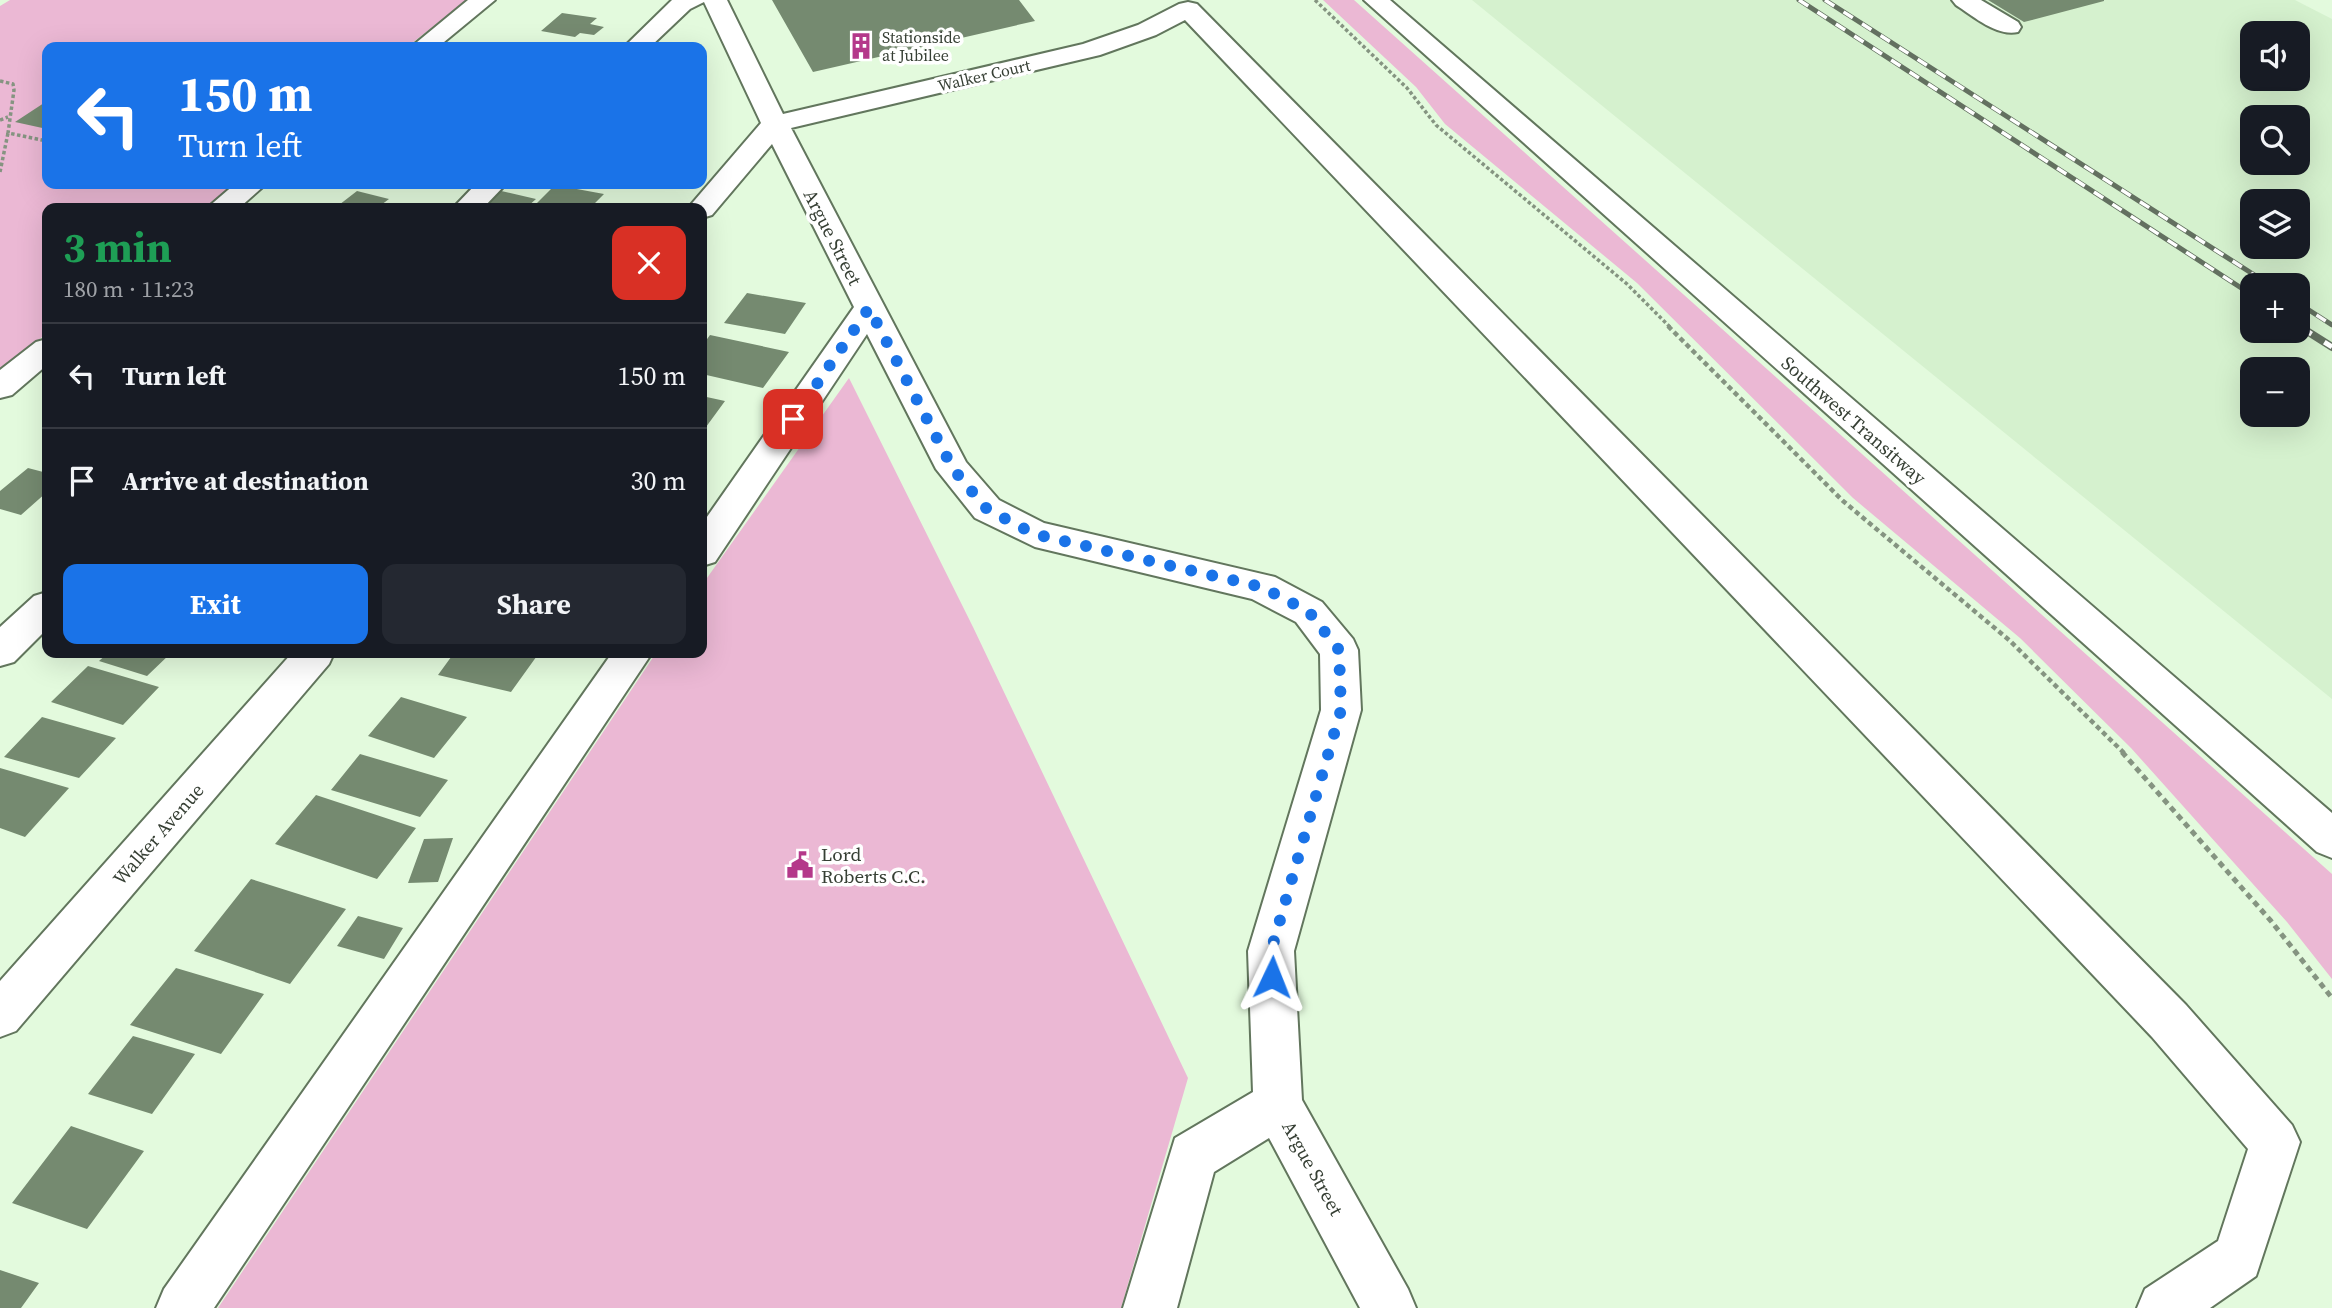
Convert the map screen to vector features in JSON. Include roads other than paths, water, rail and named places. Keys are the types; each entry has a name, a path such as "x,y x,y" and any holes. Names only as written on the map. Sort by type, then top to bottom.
{"street":[{"path":"429,42 483,0"},
{"path":"641,42 682,4 693,0"},
{"name":"Argue Street","path":"715,0 775,124 953,469 987,509 1034,534 1262,587 1309,612 1339,650 1341,710 1271,951 1278,1105 1390,1308"},
{"name":"Southwest Transitway","path":"1376,0 2332,839"},
{"path":"1964,0 2009,27"},
{"name":"Walker Court","path":"775,124 1091,51 1147,30 1188,9 2169,1021 2275,1142 2238,1258 2164,1308"},
{"path":"707,203 775,124"},
{"path":"228,203 246,189"},
{"path":"472,203 487,189"},
{"path":"707,545 869,308"},
{"path":"0,387 42,353"},
{"path":"0,651 42,611"},
{"name":"Walker Avenue","path":"0,1015 312,658"},
{"path":"183,1308 630,658"},
{"path":"1150,1308 1193,1156 1278,1105"}],"railway":[{"path":"1799,0 2240,287"},
{"path":"1825,0 2251,273"},
{"path":"2310,311 2332,325"},
{"path":"2310,333 2332,347"}],"place":[{"name":"Stationside at Jubilee","path":"861,46"},
{"name":"Lord Roberts C.C.","path":"800,865"}]}
